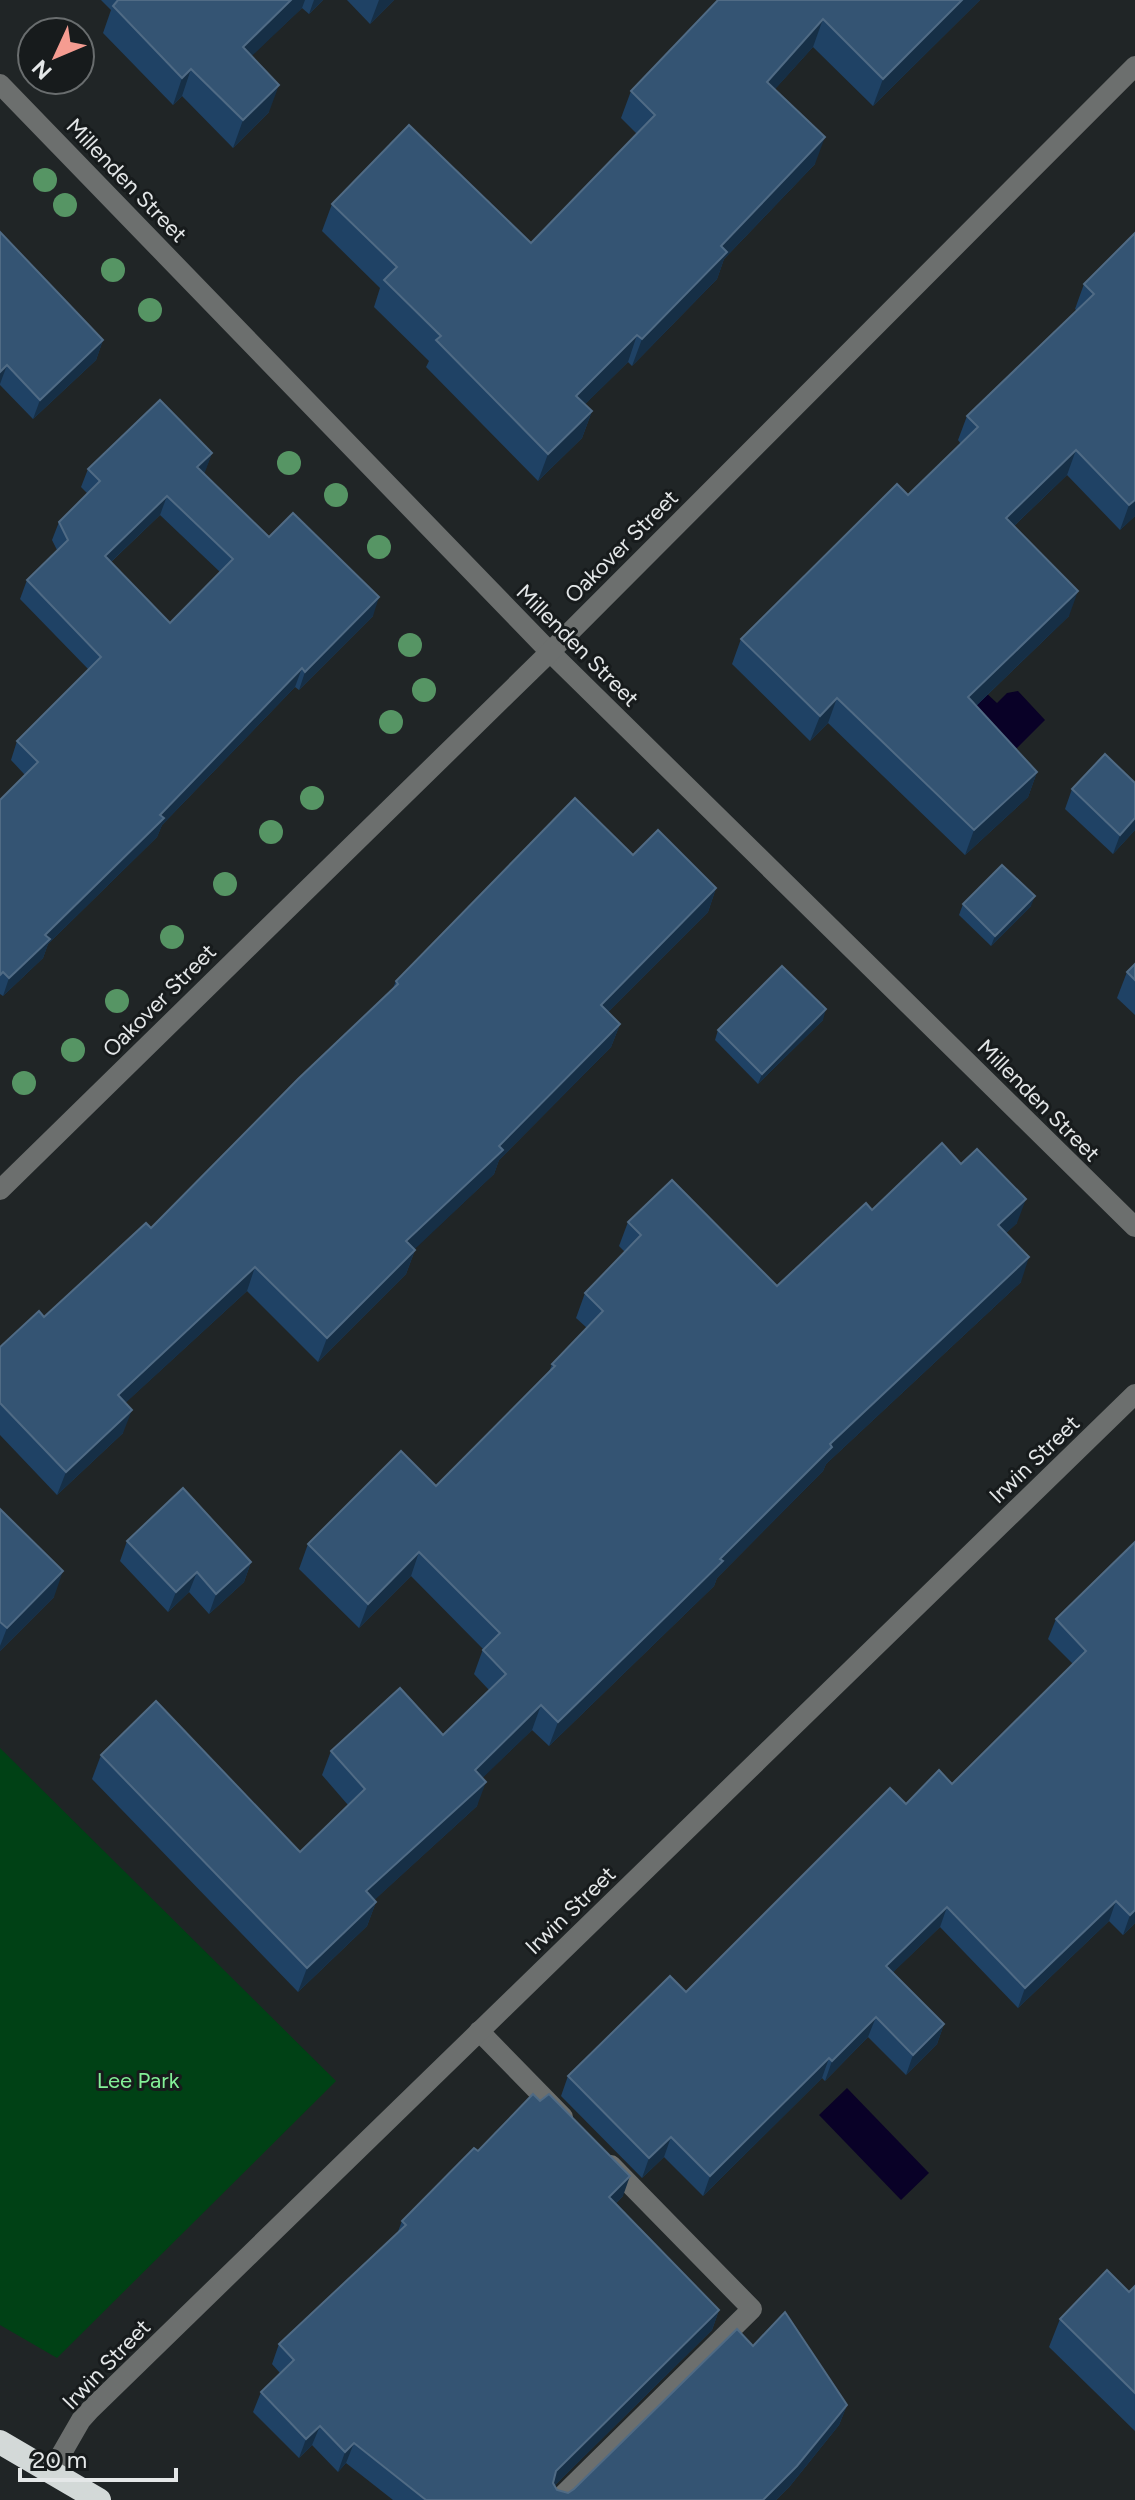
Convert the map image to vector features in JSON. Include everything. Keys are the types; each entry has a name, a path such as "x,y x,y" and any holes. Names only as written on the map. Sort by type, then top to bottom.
{"highway":[{"path":"0,2442 99,2500"}],"street":[{"name":"Oakover Street","path":"0,1190 550,652 1135,66"},
{"name":"Millenden Street","path":"0,84 550,652 1135,1227"},
{"name":"Irwin Street","path":"51,2472 90,2410 1135,1394"},
{"path":"479,2031 578,2131"},
{"path":"558,2500 752,2309 599,2153"}],"green space":[{"name":"Lee Park","path":"0,1748 336,2081 57,2358 0,2325"}],"shaded area":[{"path":"958,667 997,703 1007,693 1018,691 1045,720 1012,753 941,682"},
{"path":"847,2088 929,2173 901,2200 819,2115"}],"building":[{"path":"118,0 291,0 243,47 279,85 243,120 191,69 182,78 113,6"},
{"path":"718,0 962,0 883,79 823,19 767,82 825,137 721,246 727,252 642,339 637,335 576,396 592,411 548,454 436,340 441,336 384,280 397,267 332,204 409,125 531,243 655,115 631,91"},
{"path":"0,232 103,340 40,400 7,365 0,372"},
{"path":"1135,233 1135,500 1129,505 1076,450 1006,518 1078,591 968,697 1037,772 974,830 837,698 820,716 741,639 897,484 908,495 978,427 967,416 1094,294 1084,284"},
{"path":"160,400 212,453 197,467 269,537 293,513 379,597 305,672 302,668 160,815 164,818 45,935 50,939 9,978 3,972 0,975 0,800 38,762 17,741 101,657 27,580 68,540 59,522 100,481 88,469","holes":["167,496 233,559 170,623 105,556"]},
{"path":"1105,754 1135,783 1135,818 1120,835 1072,789"},
{"path":"575,798 633,855 658,830 716,888 601,1005 620,1024 499,1146 503,1150 406,1241 415,1250 327,1338 255,1267 118,1395 132,1410 66,1472 0,1403 0,1347 39,1311 44,1317 146,1223 151,1228 298,1079 398,984 396,981"},
{"path":"1002,865 1035,896 995,936 963,904"},
{"path":"1135,964 1135,980 1127,972"},
{"path":"782,966 826,1009 762,1074 718,1030"},
{"path":"942,1143 961,1164 977,1149 1026,1199 998,1225 1029,1257 830,1444 832,1447 720,1559 723,1561 558,1722 541,1705 475,1770 486,1782 366,1891 376,1902 307,1968 101,1755 156,1701 300,1852 365,1789 331,1751 400,1688 443,1735 506,1674 483,1650 500,1633 419,1552 368,1604 308,1544 401,1451 436,1486 555,1366 552,1364 603,1311 585,1293 641,1235 628,1222 672,1180 777,1286 866,1203 872,1210"},
{"path":"183,1488 251,1562 216,1594 197,1572 176,1592 127,1541"},
{"path":"0,1509 63,1571 7,1628 0,1622"},
{"path":"1135,1542 1135,1910 1130,1915 1116,1901 1025,1988 947,1907 886,1966 944,2024 913,2055 876,2017 832,2061 829,2058 710,2176 671,2137 649,2158 568,2076 670,1976 686,1992 890,1788 906,1804 939,1770 952,1784 1086,1651 1056,1619"},
{"path":"533,2094 540,2101 549,2094 630,2176 609,2197 719,2310 556,2471 553,2483 557,2490 568,2493 574,2489 737,2329 753,2346 785,2312 847,2405 797,2466 763,2500 426,2500 354,2443 345,2452 320,2426 306,2439 261,2392 294,2360 279,2344 406,2225 402,2221 474,2148 478,2151"},
{"path":"1107,2270 1129,2292 1135,2286 1135,2393 1060,2319"}]}
